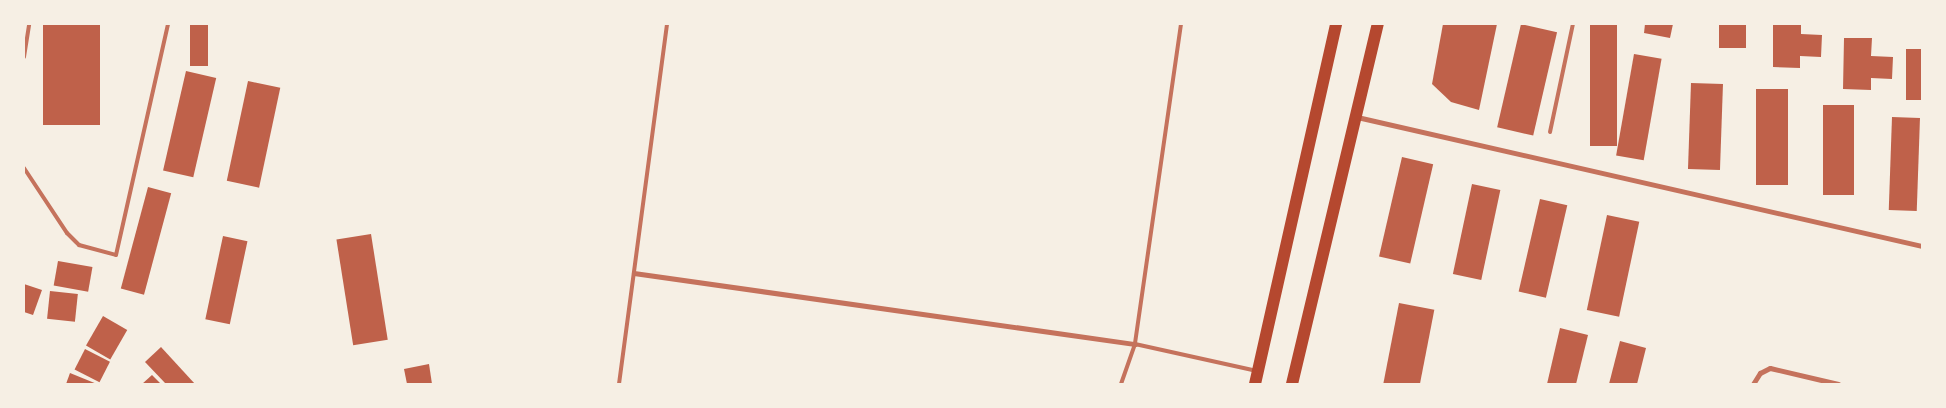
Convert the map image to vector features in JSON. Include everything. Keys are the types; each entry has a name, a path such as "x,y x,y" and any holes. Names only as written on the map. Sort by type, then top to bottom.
{"main road":[{"path":"1255,384 1336,24"},
{"path":"1292,384 1378,24"}],"street":[{"path":"1356,117 1922,246"},
{"path":"634,273 1135,344"},
{"path":"1753,384 1760,374 1770,368 1838,384"}],"lane":[{"path":"24,57 29,24"},
{"path":"24,168 67,233 79,245 116,255 168,24"},
{"path":"619,384 667,24"},
{"path":"1121,384 1135,344 1182,24"},
{"path":"1550,132 1573,24"},
{"path":"1135,344 1258,371"}],"building":[{"path":"43,24 100,24 100,125 43,125"},
{"path":"190,24 208,24 208,66 190,66"},
{"path":"1443,24 1497,24 1479,110 1451,102 1432,84"},
{"path":"1521,24 1557,32 1533,136 1497,127"},
{"path":"1590,24 1617,24 1617,146 1590,146"},
{"path":"1645,24 1673,24 1670,38 1644,33"},
{"path":"1719,24 1746,24 1746,48 1719,48"},
{"path":"1773,24 1801,24 1801,34 1822,35 1821,57 1800,56 1800,68 1773,67"},
{"path":"1844,38 1872,38 1871,56 1893,57 1892,79 1871,78 1871,90 1843,89"},
{"path":"1906,49 1922,49 1922,100 1906,100"},
{"path":"1634,54 1662,59 1644,160 1616,155"},
{"path":"186,71 216,78 193,177 163,170"},
{"path":"248,81 280,88 259,188 227,181"},
{"path":"1691,83 1723,84 1720,170 1688,169"},
{"path":"1756,89 1788,89 1788,185 1756,185"},
{"path":"1823,105 1854,105 1854,195 1823,195"},
{"path":"1892,117 1920,118 1917,211 1889,210"},
{"path":"1402,157 1433,164 1410,264 1379,256"},
{"path":"1472,184 1500,190 1481,280 1453,274"},
{"path":"148,187 171,193 144,295 121,288"},
{"path":"1540,199 1567,205 1546,298 1519,292"},
{"path":"1607,215 1639,222 1619,317 1587,310"},
{"path":"371,234 388,340 353,345 336,239"},
{"path":"223,236 247,241 230,324 205,319"},
{"path":"58,261 92,267 88,292 54,286"},
{"path":"24,284 42,290 33,315 24,312"},
{"path":"50,291 78,294 75,322 47,319"},
{"path":"1399,303 1434,310 1420,384 1383,384"},
{"path":"103,316 127,330 110,359 86,345"},
{"path":"1560,328 1588,335 1576,384 1547,384"},
{"path":"1620,341 1646,348 1637,384 1609,384"},
{"path":"161,347 195,384 166,384 145,362"},
{"path":"85,349 110,362 100,382 75,369"},
{"path":"429,364 432,384 407,384 404,369"},
{"path":"70,373 97,384 66,384"},
{"path":"152,375 161,384 142,384"}]}
